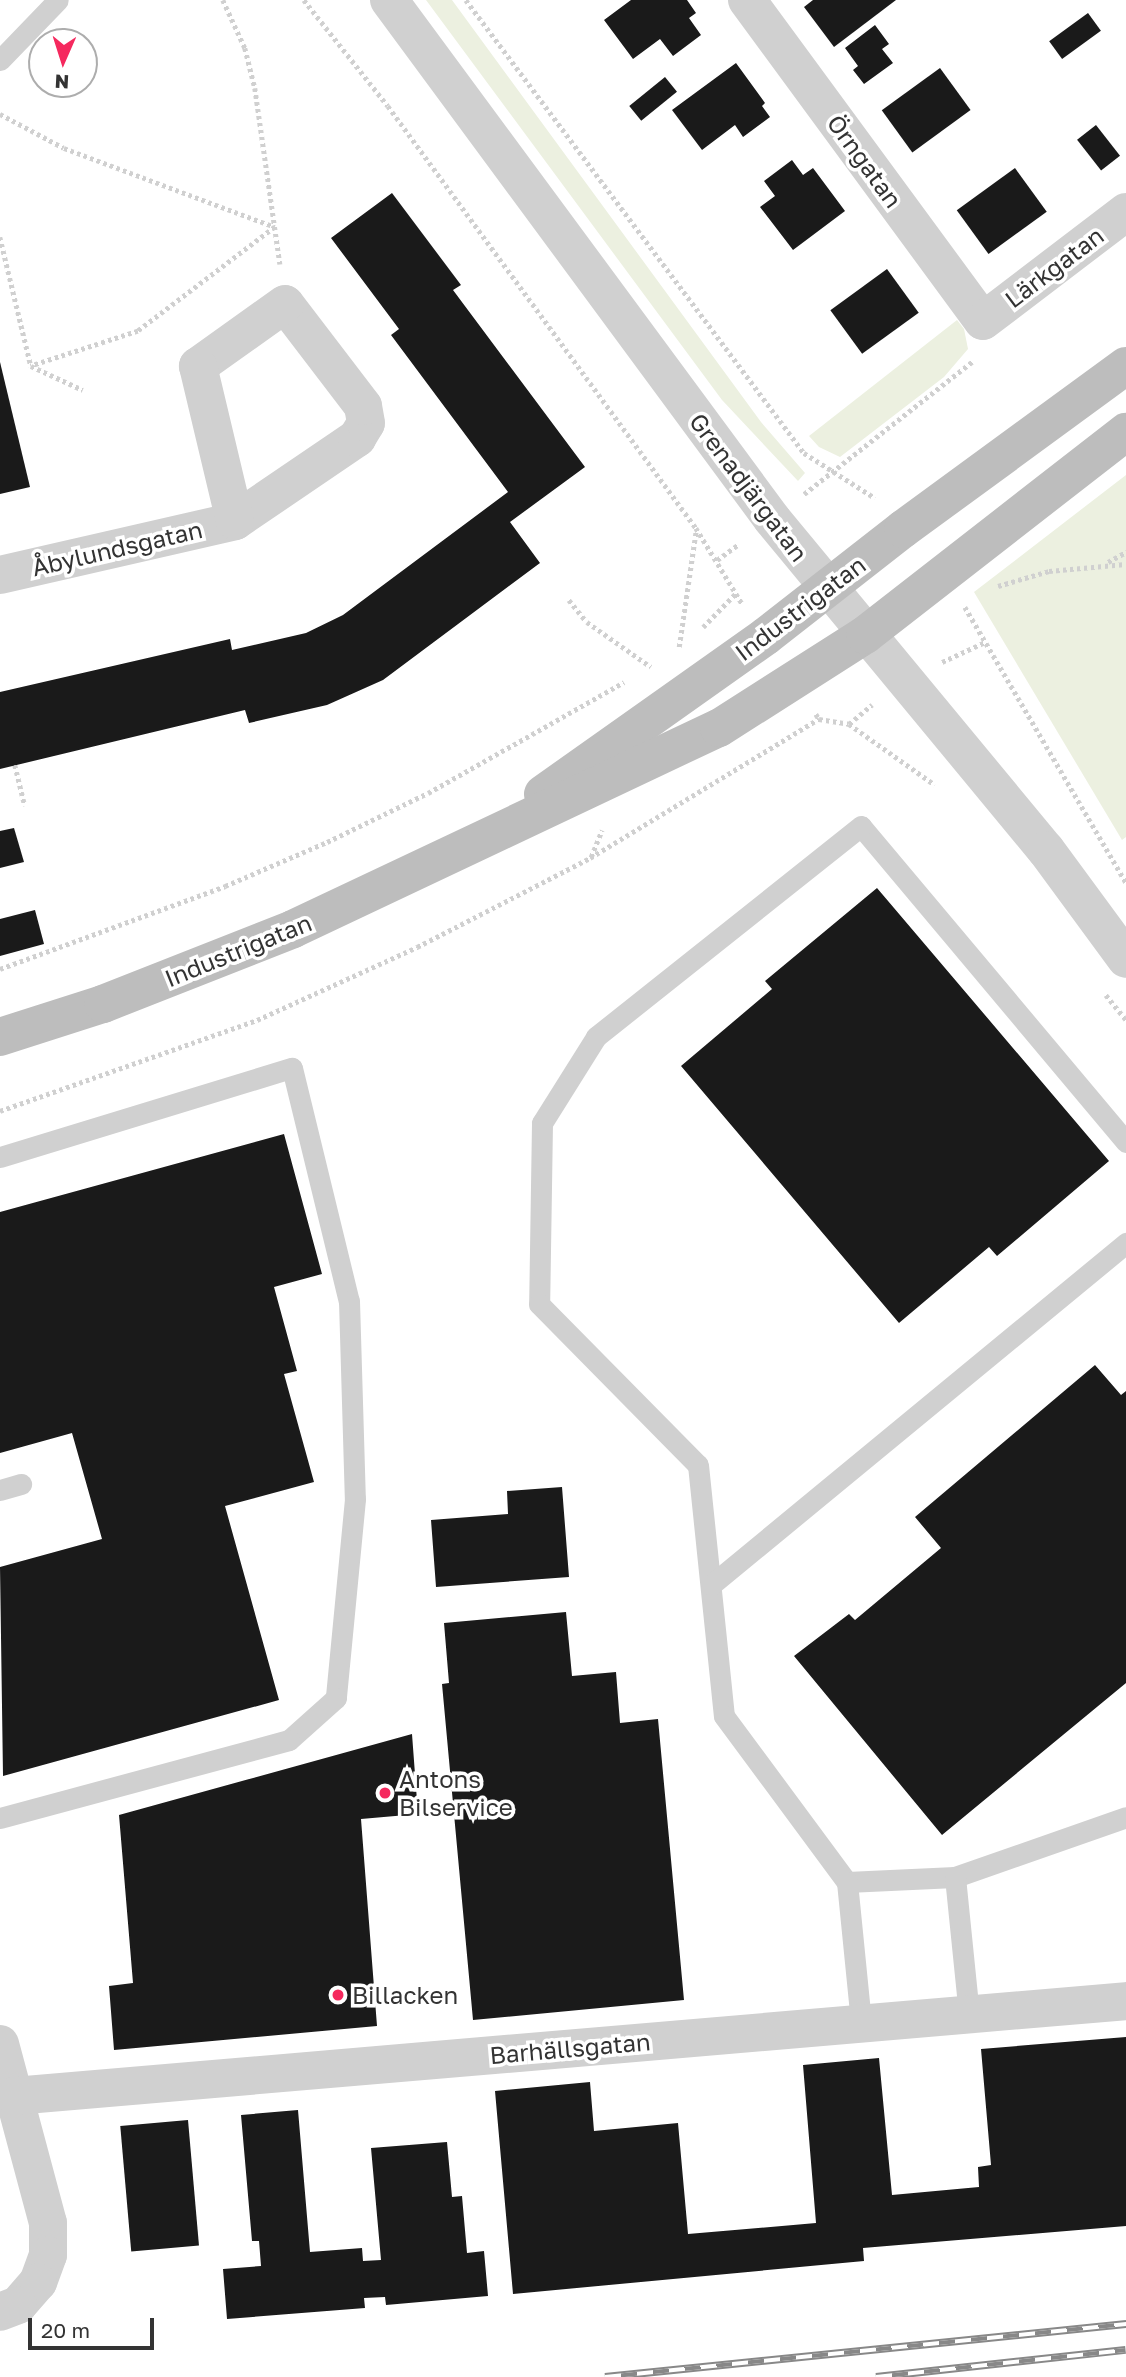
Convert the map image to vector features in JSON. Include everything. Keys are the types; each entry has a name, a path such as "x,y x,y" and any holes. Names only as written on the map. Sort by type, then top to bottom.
{"main road":[{"name":"Industrigatan","path":"470,845 766,636 903,529 1126,366"},
{"name":"Industrigatan","path":"0,1037 103,1004 271,938 624,776 719,728 798,681 865,635 954,592 1126,432"}],"street":[{"name":"Grenadjärgatan","path":"389,0 827,589 1046,850 1126,959"},
{"name":"Örngatan","path":"747,0 983,321"},
{"name":"Lärkgatan","path":"983,321 1126,212"},
{"name":"Åbylundsgatan","path":"0,575 235,521 357,438 366,424 363,406 285,304 198,366 235,521"},
{"name":"Barhällsgatan","path":"15,2096 1126,2001"},
{"path":"0,2044 48,2223 48,2255 38,2282 18,2305 0,2312"}],"lane":[{"path":"0,60 58,0"},
{"path":"860,2023 846,1882 724,1716 698,1465 538,1304 542,1123 596,1037 861,826 1126,1142"},
{"path":"0,1157 292,1068 349,1301 355,1499 336,1698 289,1740 0,1818"},
{"path":"711,1586 1126,1244"},
{"path":"0,1490 21,1484"},
{"path":"846,1882 955,1877 1126,1818"},
{"path":"955,1877 969,2014"}],"path":[{"path":"223,0 245,48 256,88 285,304"},
{"path":"304,0 396,117 696,528 735,594 766,636"},
{"path":"466,0 804,453 830,473 878,500 903,529"},
{"path":"0,114 64,148 275,227"},
{"path":"31,366 138,331 275,227"},
{"path":"0,237 31,366"},
{"path":"830,473 964,371 979,355 983,321"},
{"path":"31,366 83,390"},
{"path":"678,647 696,528"},
{"path":"1107,563 1126,552"},
{"path":"986,593 1049,571 1107,563 1126,564"},
{"path":"954,592 975,600"},
{"path":"954,592 1126,882"},
{"path":"699,630 735,594"},
{"path":"569,600 587,622 651,667"},
{"path":"669,653 689,638"},
{"path":"639,674 660,660"},
{"path":"0,969 225,886 327,842 428,793 628,680"},
{"path":"798,681 819,719 858,730 943,794"},
{"path":"0,1111 257,1020 418,947 602,851 819,719"},
{"path":"15,765 26,806"},
{"path":"1101,990 1126,1020"}],"green space":[{"path":"426,0 452,0 761,422 805,473 798,481 722,400"},
{"path":"957,320 964,329 968,349 944,377 840,457 819,447 809,436"},
{"path":"1126,475 1126,837 1122,840 974,592"}],"building":[{"path":"631,0 687,0 696,13 689,18 701,35 673,56 660,39 633,59 604,20"},
{"path":"813,0 896,0 834,47 804,7"},
{"path":"1088,13 1101,31 1062,59 1049,41"},
{"path":"875,25 889,44 882,49 893,63 864,84 853,70 858,66 845,48"},
{"path":"736,63 765,103 762,106 770,117 743,137 735,125 702,150 672,110"},
{"path":"940,68 971,110 912,152 882,110"},
{"path":"665,77 677,92 641,121 629,106"},
{"path":"1096,125 1120,156 1101,171 1077,140"},
{"path":"792,160 803,175 813,168 845,211 793,250 760,207 775,196 764,181"},
{"path":"1015,168 1047,212 988,254 957,210"},
{"path":"392,193 461,285 453,290 585,467 510,522 540,563 383,680 327,705 249,723 245,710 0,769 0,692 230,639 232,650 306,633 343,615 508,492 391,335 399,329 331,238"},
{"path":"887,269 919,313 862,354 830,310"},
{"path":"0,362 30,487 0,494"},
{"path":"14,828 24,862 0,868 0,831"},
{"path":"877,888 1109,1161 997,1256 989,1247 899,1323 681,1066 772,989 765,981"},
{"path":"35,910 44,944 0,956 0,919"},
{"path":"284,1134 322,1274 274,1287 297,1371 284,1374 314,1482 225,1506 279,1700 3,1776 0,1567 102,1539 72,1433 0,1453 0,1212"},
{"path":"1095,1365 1121,1395 1126,1391 1126,1683 942,1835 794,1656 849,1614 855,1620 941,1548 915,1517"},
{"path":"562,1487 569,1577 436,1587 431,1520 508,1514 507,1491"},
{"path":"566,1612 572,1676 616,1672 620,1723 658,1719 684,2000 473,2020 442,1684 449,1683 444,1623"},
{"path":"412,1734 418,1814 361,1819 377,2026 114,2050 109,1986 133,1983 119,1815"},
{"path":"1126,2037 1126,2226 863,2248 864,2261 513,2294 495,2091 590,2082 594,2131 678,2123 688,2234 816,2223 803,2065 879,2058 892,2195 979,2187 978,2167 991,2165 981,2049"},
{"path":"298,2110 310,2252 362,2248 363,2261 381,2260 371,2148 447,2142 452,2197 462,2196 467,2253 484,2251 488,2296 386,2305 385,2297 364,2298 365,2308 227,2319 223,2269 261,2266 259,2241 252,2241 241,2115"},
{"path":"188,2120 199,2246 131,2251 120,2126"}],"railway":[{"path":"605,2377 1126,2324"},
{"path":"876,2377 1126,2350"}],"place":[{"name":"Antons Bilservice","path":"385,1793"},
{"name":"Billacken","path":"338,1995"}]}
